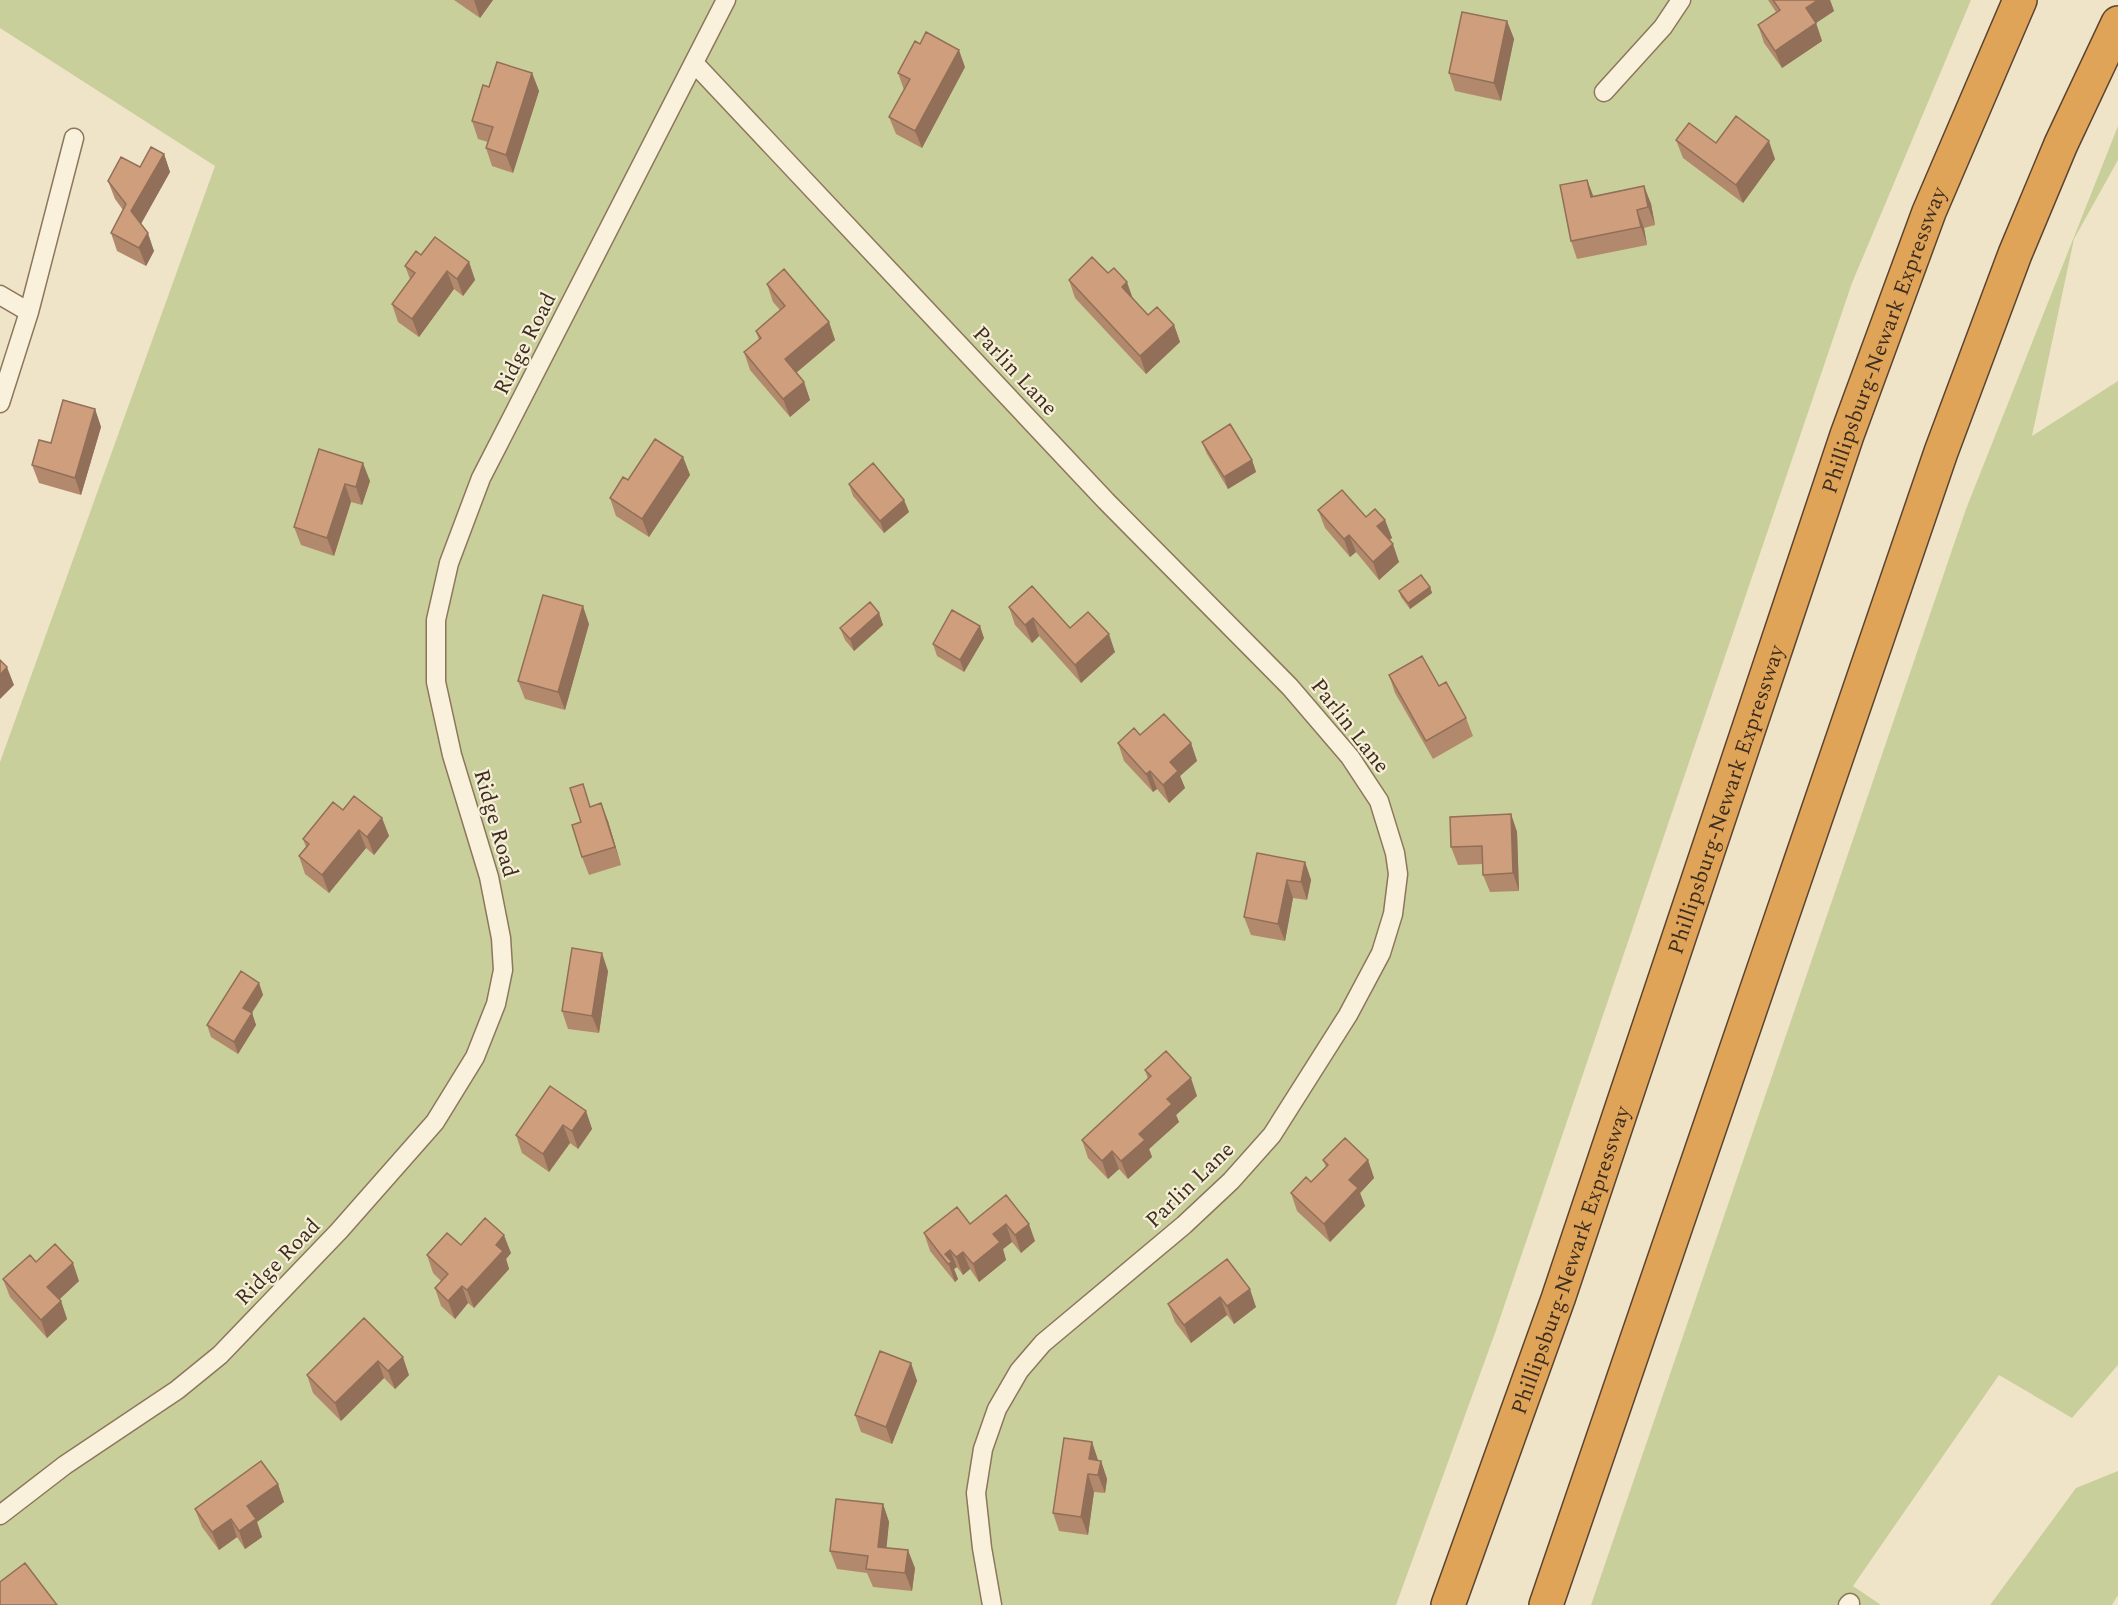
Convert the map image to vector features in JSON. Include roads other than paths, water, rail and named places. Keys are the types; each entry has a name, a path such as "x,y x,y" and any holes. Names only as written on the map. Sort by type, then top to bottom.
{"highway":[{"path":"1847,435 1913,204 1996,0"},
{"name":"Phillipsburg-Newark Expressway","path":"1448,1605 1558,1299 1847,435 1929,212 2020,0"},
{"path":"1546,1605 1941,453 2015,254 2052,166 2118,23"}],"street":[{"name":"Ridge Road","path":"0,1515 64,1465 177,1390 220,1355 339,1231 435,1122 475,1057 496,1004 503,970 501,938 489,877 452,755 436,682 436,620 449,563 481,478 726,0"},
{"path":"1604,92 1663,27 1681,0"},
{"name":"Parlin Lane","path":"695,64 1098,493 1290,687 1350,757 1379,801 1395,853 1398,874 1393,914 1381,953 1348,1015 1272,1135 1231,1182 1184,1225 1043,1343 1019,1371 997,1409 983,1449 976,1493 982,1548 992,1605"},
{"path":"0,403 29,312 74,138"},
{"path":"0,295 29,312"}]}
